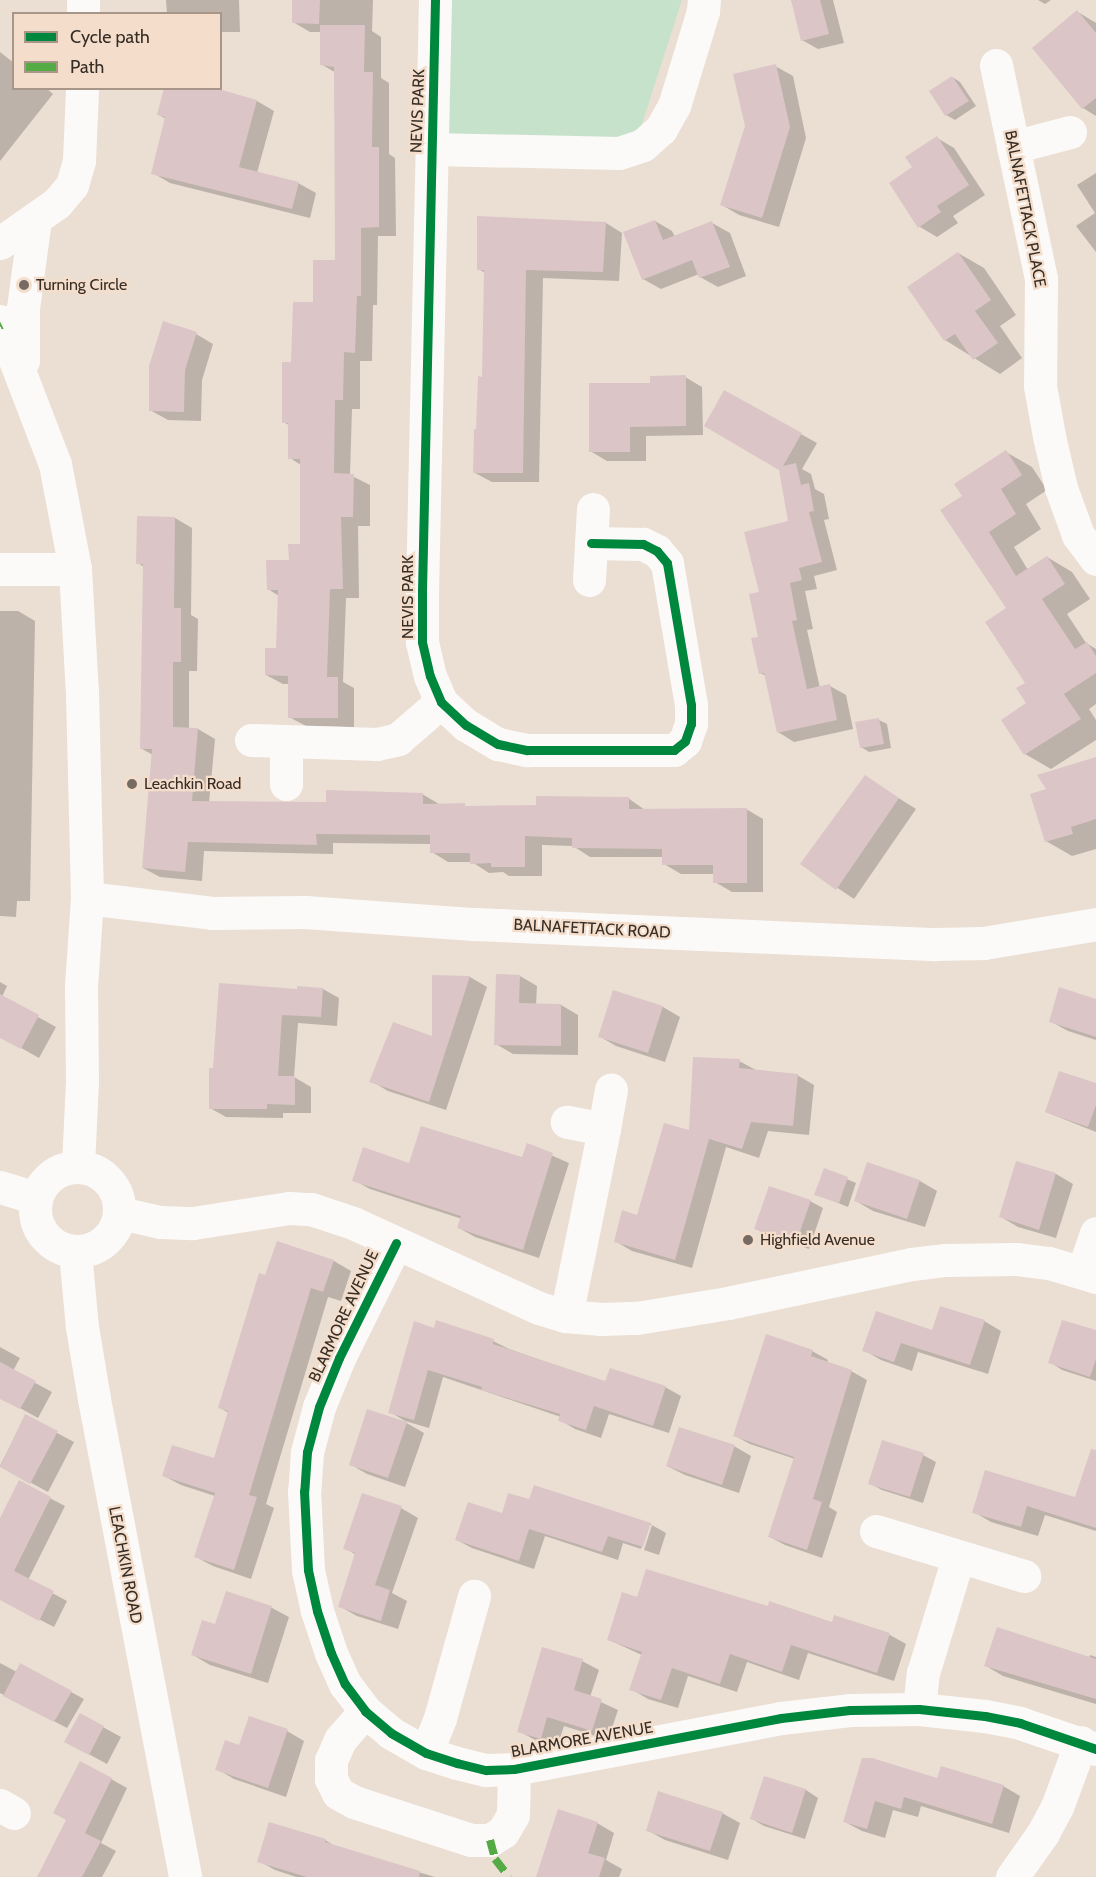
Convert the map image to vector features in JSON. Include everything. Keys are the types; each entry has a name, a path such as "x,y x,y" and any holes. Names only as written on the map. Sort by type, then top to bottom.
{"street":[{"name":"NEVIS PARK","path":"435,0 422,642 430,676 441,702 466,725 498,744 527,750 674,750 685,741 691,724 691,705 667,563 657,551 643,544 591,543"},
{"name":"NEVIS PARK","path":"431,149 620,153 643,145 661,129 674,106 703,11 704,0"},
{"name":"BALNAFETTACK PLACE","path":"996,65 1041,278 1040,386 1049,436 1061,488 1078,535 1096,559"},
{"path":"0,243 57,203 72,185 80,161 82,90"},
{"path":"1013,147 1070,132"},
{"path":"23,382 24,308 35,219"},
{"path":"0,321 55,464 75,569 82,682 87,898 81,987 82,1081 78,1166"},
{"path":"589,580 593,509"},
{"path":"0,569 75,569"},
{"path":"251,740 377,744 398,739 441,702"},
{"path":"286,742 286,784"},
{"name":"BALNAFETTACK ROAD","path":"87,898 212,912 305,912 486,924 936,944 984,942 1096,924"},
{"path":"566,1316 611,1090"},
{"path":"567,1122 604,1129"},
{"path":"78,1166 92,1169 104,1176 113,1186 119,1199 120,1213 117,1225 105,1241 88,1250 75,1252 51,1244 36,1223 36,1197 42,1185 64,1168 78,1166"},
{"path":"0,1186 36,1197"},
{"path":"120,1213 160,1222 193,1223 289,1208 310,1209 353,1223 512,1296 566,1316 601,1319 637,1318 728,1304 912,1264 946,1260 1016,1259 1090,1274 1096,1233"},
{"name":"BLARMORE AVENUE","path":"396,1242 339,1358 319,1407 308,1452 304,1491 309,1570 317,1611 345,1684 365,1711 391,1733 426,1753 486,1770 514,1769 781,1718 850,1710 919,1709 1009,1720 1089,1745 1043,1833 1012,1877"},
{"name":"LEACHKIN ROAD","path":"75,1252 82,1327 94,1399 185,1877"},
{"path":"876,1531 958,1558 1024,1576"},
{"path":"919,1709 923,1673 958,1558"},
{"path":"426,1753 440,1718 474,1596"},
{"name":"BLARMORE AVENUE","path":"365,1711 340,1740 331,1760 331,1779 338,1793 354,1802 471,1840 490,1840 503,1832 513,1815 514,1769"}],"green space":[{"path":"441,0 682,0 641,127 620,141 447,137"}],"building":[{"path":"292,0 320,0 319,24 292,23"},
{"path":"791,0 820,0 829,34 801,41"},
{"path":"1077,10 1096,33 1096,98 1082,109 1032,48"},
{"path":"320,25 365,25 364,72 373,72 372,147 379,147 379,227 361,228 361,296 357,296 355,353 344,352 343,400 335,400 334,473 354,474 353,517 341,517 343,589 330,589 327,677 338,677 338,718 288,718 288,676 265,675 265,648 276,648 278,590 267,590 266,560 289,560 288,544 300,544 300,459 288,459 288,423 282,423 282,362 291,362 293,302 313,302 313,260 335,260 334,67 320,65"},
{"path":"776,64 790,127 762,218 720,205 745,126 733,74"},
{"path":"952,76 969,101 945,116 929,91"},
{"path":"163,90 222,90 257,100 239,167 299,182 292,209 151,174 165,117 157,115"},
{"path":"937,136 969,185 937,206 941,212 918,228 889,183 912,167 905,157"},
{"path":"477,216 606,222 603,272 526,270 523,473 473,473 478,376 482,377 484,270 477,270"},
{"path":"655,220 663,240 712,221 730,267 699,278 692,260 642,280 623,232"},
{"path":"958,252 991,300 975,311 998,343 973,360 955,334 944,341 907,287"},
{"path":"163,321 197,332 185,370 184,412 149,411 149,366"},
{"path":"686,375 686,426 630,427 630,452 589,452 589,383 650,383 650,376"},
{"path":"724,390 802,433 783,466 796,463 801,485 809,483 814,511 809,512 822,562 799,568 802,580 790,583 797,620 792,621 807,689 830,684 837,720 777,733 764,673 759,674 751,638 758,637 749,594 759,592 744,532 788,521 779,470 704,426"},
{"path":"1006,450 1022,475 1001,489 1016,514 989,532 1016,576 1047,556 1065,584 1042,599 1075,649 1087,642 1096,656 1096,673 1064,694 1081,719 1024,755 1001,720 1026,703 1016,688 1025,683 985,622 1006,608 940,510 962,496 954,484"},
{"path":"137,516 175,517 174,608 181,608 181,662 173,662 173,727 198,728 192,801 326,802 326,790 423,793 423,804 465,803 465,806 536,805 536,796 629,797 629,809 747,808 747,883 713,883 713,865 662,865 662,849 572,848 572,838 525,836 525,867 491,867 491,863 470,864 470,853 430,853 430,835 316,834 317,845 188,842 185,872 142,868 152,749 140,749 143,564 136,564"},
{"path":"879,718 884,744 860,748 855,722"},
{"path":"1096,757 1096,819 1071,827 1073,834 1045,842 1030,794 1046,789 1037,775"},
{"path":"865,775 899,798 836,890 800,864"},
{"path":"496,974 520,975 519,1003 561,1004 561,1046 494,1045"},
{"path":"432,975 470,976 429,1102 369,1082 393,1022 432,1036"},
{"path":"219,983 297,989 297,986 323,988 321,1017 282,1015 278,1076 295,1076 295,1105 267,1104 267,1109 209,1109 209,1068 213,1068"},
{"path":"1059,987 1096,999 1096,1037 1049,1022"},
{"path":"613,990 663,1006 648,1053 598,1037"},
{"path":"0,994 39,1015 21,1049 0,1038"},
{"path":"693,1057 740,1059 739,1068 798,1074 793,1126 751,1122 742,1149 709,1139 675,1260 614,1242 622,1210 637,1215 664,1123 689,1130"},
{"path":"1059,1071 1096,1083 1096,1105 1088,1127 1045,1112"},
{"path":"421,1126 522,1157 527,1143 553,1153 523,1250 457,1228 461,1216 352,1181 363,1147 409,1163"},
{"path":"1016,1161 1056,1173 1039,1230 999,1217"},
{"path":"867,1162 920,1180 907,1219 854,1201"},
{"path":"824,1168 848,1177 839,1203 814,1195"},
{"path":"769,1186 811,1200 796,1243 754,1229"},
{"path":"277,1241 334,1260 323,1292 311,1288 249,1495 257,1497 234,1570 194,1557 215,1493 162,1476 172,1445 214,1458 228,1411 218,1408 259,1273 265,1275"},
{"path":"940,1306 985,1320 970,1365 901,1343 894,1362 862,1351 876,1311 932,1330"},
{"path":"436,1320 494,1339 493,1344 605,1381 610,1368 666,1386 653,1426 594,1406 586,1430 558,1421 560,1414 481,1390 482,1387 428,1370 414,1420 388,1413 414,1321 434,1328"},
{"path":"1062,1320 1096,1330 1096,1359 1090,1377 1048,1363"},
{"path":"766,1334 813,1350 811,1356 852,1370 813,1499 822,1502 807,1550 768,1537 794,1457 733,1436"},
{"path":"0,1362 36,1381 20,1409 0,1399"},
{"path":"367,1409 407,1422 388,1478 349,1465"},
{"path":"25,1414 58,1431 30,1484 0,1467"},
{"path":"679,1427 735,1445 722,1485 666,1466"},
{"path":"882,1440 924,1453 910,1497 868,1484"},
{"path":"1091,1449 1096,1450 1096,1528 1027,1506 1021,1527 972,1513 985,1470 1075,1497"},
{"path":"19,1480 51,1497 14,1571 54,1591 39,1621 0,1600 0,1518"},
{"path":"534,1485 651,1523 643,1547 608,1536 602,1552 529,1529 519,1561 455,1540 468,1502 502,1513 508,1493 529,1499"},
{"path":"362,1493 402,1506 375,1585 390,1590 381,1621 338,1607 355,1553 343,1549"},
{"path":"646,1569 768,1606 769,1601 832,1622 834,1615 890,1633 877,1673 791,1645 782,1672 730,1654 720,1684 672,1668 661,1700 629,1690 642,1652 607,1640 622,1592 637,1597"},
{"path":"226,1591 272,1606 251,1674 191,1655 202,1620 215,1624"},
{"path":"997,1627 1096,1659 1096,1699 984,1666"},
{"path":"542,1647 583,1659 574,1690 602,1699 592,1731 547,1717 541,1739 517,1732"},
{"path":"20,1663 72,1691 54,1722 3,1696"},
{"path":"80,1713 104,1726 89,1755 64,1742"},
{"path":"249,1716 288,1729 268,1788 215,1770 225,1740 239,1745"},
{"path":"862,1758 872,1758 937,1778 941,1766 1004,1785 992,1824 904,1797 901,1809 875,1801 867,1829 843,1822"},
{"path":"80,1761 112,1778 85,1833 101,1841 82,1877 37,1877 66,1820 53,1813"},
{"path":"764,1776 806,1789 792,1833 750,1819"},
{"path":"658,1791 723,1812 710,1851 646,1831"},
{"path":"558,1809 598,1822 588,1853 605,1858 599,1877 536,1877"},
{"path":"269,1822 420,1871 419,1877 307,1877 257,1862"}],"marked path":[{"path":"490,1840 495,1859 509,1877"}],"cycle path":[{"path":"435,0 422,591 422,642 430,676 441,702 466,725 498,744 527,750 674,750 685,741 691,724 691,705 667,563 657,551 643,544 591,543"},
{"path":"396,1243 339,1358 319,1407 307,1452 304,1491 308,1570 317,1611 331,1653 345,1684 365,1711 391,1733 426,1753 457,1763 486,1770 514,1769 781,1718 850,1710 919,1709 985,1716 1020,1723 1096,1749"}],"place":[{"name":"Turning Circle","path":"24,285"},
{"name":"Leachkin Road","path":"132,784"},
{"name":"Highfield Avenue","path":"748,1240"}]}
